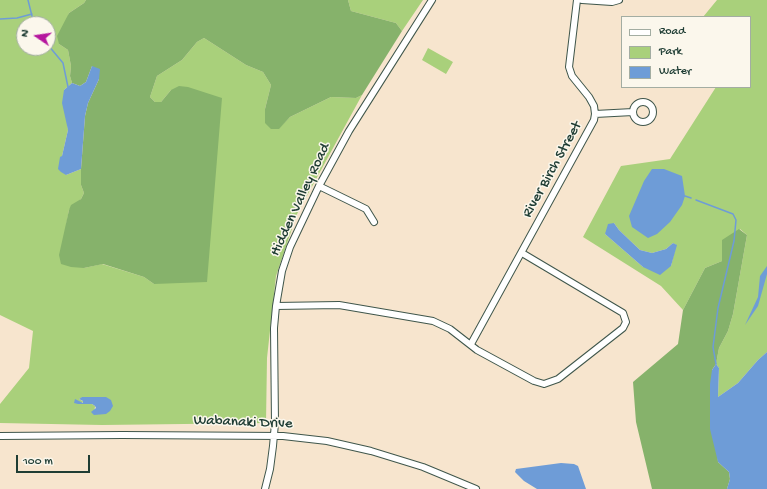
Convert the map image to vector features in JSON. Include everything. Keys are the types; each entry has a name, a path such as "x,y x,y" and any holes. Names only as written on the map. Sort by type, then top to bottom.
{"street":[{"name":"Hidden Valley Road","path":"265,489 270,469 274,436 273,348 276,306 282,271 290,247 319,186 349,131 432,0"},
{"name":"River Birch Street","path":"471,344 592,125 596,114 589,97 572,76 569,67 577,0"},
{"path":"582,0 612,2 619,0"},
{"path":"596,114 633,112"},
{"path":"319,186 366,208 374,222"},
{"path":"276,306 339,304 433,321 450,329 477,350 534,381 544,384 558,379 623,328 626,322 623,313 522,253"},
{"name":"Wabanaki Drive","path":"0,436 274,436 327,441 371,451 434,471 476,489"}],"green space":[{"path":"0,0 86,0 69,13 59,44 68,50 72,83 64,90 68,130 62,156 66,175 81,169 81,185 84,193 81,199 69,210 66,226 84,268 102,264 144,277 154,284 171,90 161,102 155,102 150,97 157,76 182,60 197,42 204,38 246,65 263,72 271,85 265,109 279,128 290,117 331,97 356,98 362,95 297,214 276,276 267,358 266,423 102,425 0,423 0,404 29,368 33,331 0,315","holes":["83,397 106,397 94,415 95,406 92,404 78,404 84,402 79,399"]},
{"path":"86,0 348,0 351,11 396,23 402,31 362,95 356,98 331,97 290,117 279,129 271,129 265,123 265,109 271,85 263,72 246,65 204,38 197,42 182,60 157,76 150,97 155,102 161,102 171,90 179,86 188,87 222,98 207,282 154,284 144,277 103,264 84,268 71,267 61,264 59,255 69,210 71,205 81,199 84,193 81,185 81,169 85,116 88,103 99,79 92,66 86,82 80,86 72,83 68,50 59,44 57,36 69,13"},
{"path":"348,0 423,0 402,31 396,23 351,11"},
{"path":"717,0 767,0 767,352 738,383 718,397 719,368 716,364 719,348 728,331 733,314 747,235 740,229 722,261 705,268 683,310 661,286 583,237 621,166 670,159 715,88 751,88 751,16 704,16","holes":["614,223 619,230 640,250 652,253 666,249 673,243 676,245 671,266 643,267 605,234"]},
{"path":"428,48 453,62 446,74 422,60"},
{"path":"739,229 747,235 733,314 728,331 719,348 716,364 712,370 718,462 729,472 730,479 727,489 652,489 636,422 633,382 678,344 683,310 705,268 722,261 722,240"}],"water":[{"path":"92,66 100,69 99,79 88,103 85,116 81,169 66,175 58,169 68,130 62,103 64,90 72,83 80,86 86,82"},
{"path":"652,169 664,169 682,176 685,196 682,205 670,222 657,234 648,238 632,227 629,216 644,181"},
{"path":"614,223 619,230 640,250 652,253 666,249 673,243 677,245 671,266 660,275 643,267 605,234 608,224"},
{"path":"767,266 767,274 758,306 745,325 758,297 760,276"},
{"path":"767,352 767,489 727,489 730,479 729,472 718,462 710,429 710,384 712,370 716,364 719,368 718,397 738,383"},
{"path":"82,397 106,397 111,400 113,406 106,414 94,415 91,412 96,408 92,404 74,403 75,399 83,403 83,401 79,399"},
{"path":"561,463 574,464 578,466 586,489 537,489 524,481 515,472 516,469"}],"waterway":[{"path":"28,0 32,16"},
{"path":"0,19 17,18 32,14"},
{"path":"56,55 63,63 68,87"},
{"path":"685,196 691,198"},
{"path":"696,200 733,214 736,220 734,241 718,308 713,347 716,364"}]}
